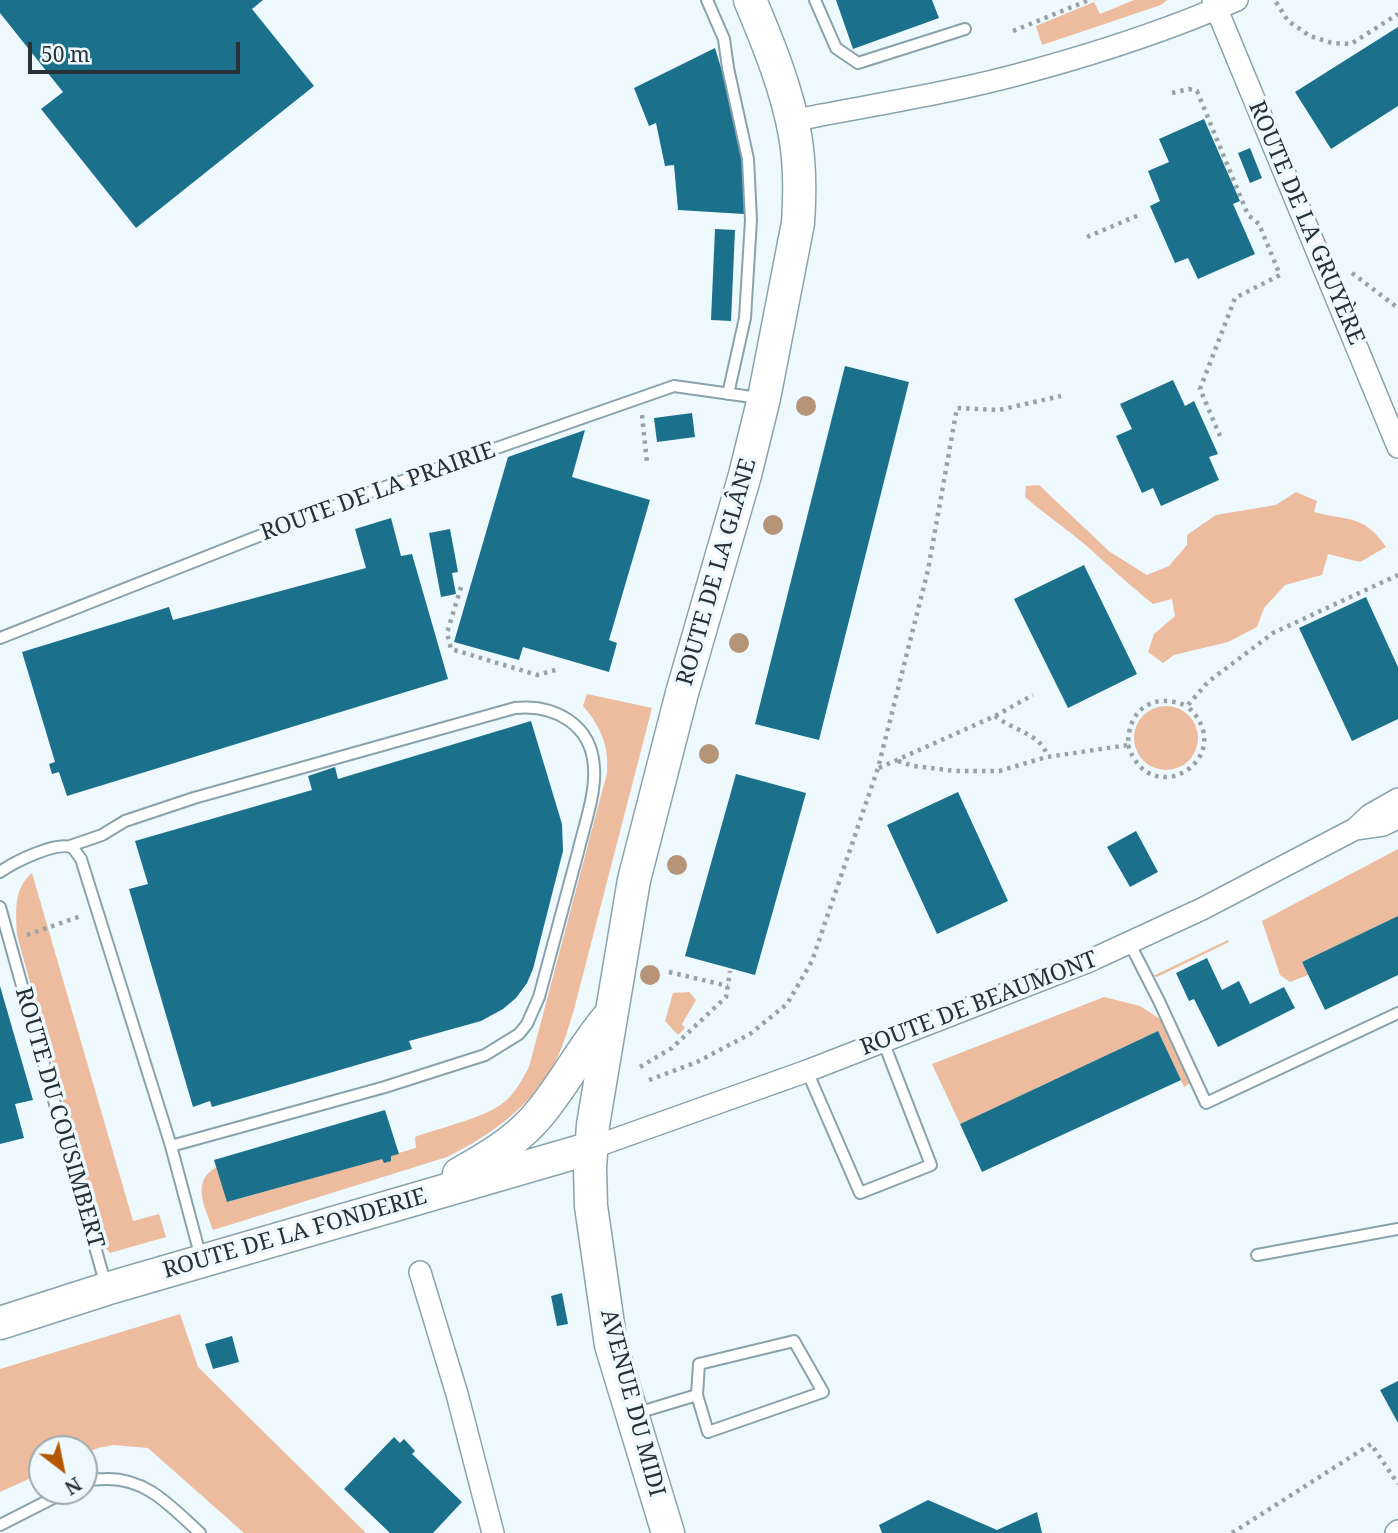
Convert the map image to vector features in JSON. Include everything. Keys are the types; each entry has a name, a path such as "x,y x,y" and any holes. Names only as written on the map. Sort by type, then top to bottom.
{"main road":[{"name":"ROUTE DE LA GLÂNE","path":"591,1148 597,1093 634,880 682,693 745,475 764,398 798,223 795,136 767,41 751,0"},
{"path":"415,1200 516,1138 541,1111 591,1038 611,1016"},
{"name":"ROUTE DE LA FONDERIE","path":"0,1323 106,1289 591,1148"},
{"name":"AVENUE DU MIDI","path":"591,1148 591,1206 611,1345 668,1533"}],"street":[{"path":"791,121 1031,71 1174,25 1215,4 1237,0"},
{"name":"ROUTE DE LA GRUYÈRE","path":"1215,4 1398,447"},
{"name":"ROUTE DE BEAUMONT","path":"591,1148 807,1071 1130,944 1355,829 1370,815 1398,799"},
{"name":"ROUTE DE BEAUMONT","path":"1355,829 1382,825 1398,818"},
{"path":"420,1272 457,1394 493,1533"}],"lane":[{"path":"707,0 724,39 748,159 751,220 745,318 728,394"},
{"path":"815,0 836,48 858,62 965,29"},
{"name":"ROUTE DE LA PRAIRIE","path":"0,638 368,493 674,386 764,398"},
{"path":"0,872 25,858 102,835 125,821 194,798 515,708 542,708 562,715 582,733 593,758 595,771 584,830 539,997 527,1024 519,1034 485,1055 385,1087 171,1146"},
{"path":"70,846 81,859 171,1146 202,1261"},
{"name":"ROUTE DU COUSIMBERT","path":"0,907 106,1289"},
{"path":"1130,944 1206,1104 1398,1013"},
{"path":"807,1071 860,1193 931,1165 884,1041"},
{"path":"1257,1255 1398,1229"},
{"path":"794,1341 823,1392 708,1432 697,1395 699,1364 794,1341"},
{"path":"631,1415 697,1395"},
{"path":"98,1479 123,1479 155,1493 200,1533"},
{"path":"0,1525 39,1505"}],"path":[{"path":"1013,31 1090,0"},
{"path":"1276,2 1288,21 1310,36 1332,43 1351,44 1398,14"},
{"path":"1172,93 1189,89 1197,91 1248,215 1259,224 1280,275 1235,298 1199,389 1220,436"},
{"path":"1087,237 1139,215"},
{"path":"1345,276 1353,273 1398,308"},
{"path":"649,1080 697,1062 750,1034 787,1004 812,961 878,768 928,570 957,408 999,411 1061,396"},
{"path":"640,398 647,463"},
{"path":"1187,706 1208,682 1273,632 1398,575"},
{"path":"461,587 447,633 451,649 537,675 559,669"},
{"path":"878,768 995,716 1033,695"},
{"path":"1176,701 1187,706 1197,715 1203,726 1205,739 1197,763 1188,772 1163,778 1139,767 1128,745 1132,720 1140,710 1151,703 1176,701"},
{"path":"995,716 1006,725 1038,740 1045,747 1047,757"},
{"path":"898,761 914,766 955,771 999,771 1047,757 1128,745"},
{"path":"10,943 44,927 97,911"},
{"path":"640,1067 673,1048 726,997 730,971"},
{"path":"668,972 728,986"},
{"path":"1232,1533 1371,1444 1398,1484"}],"shaded area":[{"path":"1134,0 1167,0 1161,5 1042,45 1036,26 1094,2 1100,14"},
{"path":"1039,485 1110,552 1147,575 1169,566 1187,545 1187,535 1216,515 1276,505 1296,492 1317,501 1314,512 1354,520 1370,529 1386,547 1360,562 1328,554 1322,575 1285,585 1264,608 1257,627 1228,642 1174,655 1163,663 1148,652 1154,634 1175,616 1172,599 1153,604 1025,497 1026,486"},
{"path":"587,694 652,708 573,1013 562,1047 548,1075 537,1090 510,1116 480,1139 447,1157 213,1230 204,1204 202,1187 209,1173 217,1167 228,1202 416,1148 415,1137 495,1108 518,1086 529,1067 607,773 607,754 602,737 595,721 583,706"},
{"path":"1166,706 1178,708 1189,715 1196,726 1196,750 1189,761 1178,768 1166,770 1154,768 1143,761 1136,750 1134,738 1136,726 1143,715 1154,708"},
{"path":"1398,849 1398,916 1302,962 1308,975 1290,982 1280,975 1262,921"},
{"path":"32,873 133,1221 159,1214 166,1237 110,1253 102,1244 17,935 16,909 19,894"},
{"path":"1228,940 1229,942 1157,977 1153,976"},
{"path":"689,992 696,1000 682,1024 685,1028 678,1035 665,1021 673,993"},
{"path":"1104,997 1140,1006 1160,1019 1190,1083 1184,1087 1158,1031 960,1124 932,1064"},
{"path":"180,1314 198,1367 366,1533 244,1533 148,1448 114,1445 98,1448 98,1435 28,1435 28,1479 0,1492 0,1369"}],"building":[{"path":"0,0 263,0 252,9 314,86 136,228 41,109 63,92 0,13"},
{"path":"836,0 932,0 939,18 853,49"},
{"path":"1398,27 1398,106 1331,149 1295,92"},
{"path":"715,48 732,104 743,161 744,214 678,210 674,165 665,166 656,123 649,126 634,88"},
{"path":"1204,119 1240,201 1233,204 1255,254 1198,279 1188,258 1175,263 1150,206 1160,201 1148,171 1169,162 1159,139"},
{"path":"1250,148 1262,178 1250,183 1238,153"},
{"path":"715,229 735,230 731,321 711,320"},
{"path":"845,366 909,382 819,740 755,724"},
{"path":"1173,380 1185,406 1194,401 1218,454 1209,457 1219,480 1161,506 1153,488 1142,493 1116,436 1132,429 1120,404"},
{"path":"692,413 695,437 657,442 654,418"},
{"path":"585,430 572,477 650,500 609,640 617,643 609,672 523,647 519,660 454,642 508,457"},
{"path":"391,518 401,556 412,554 448,679 67,796 59,772 52,774 49,764 55,762 22,652 169,607 173,620 366,568 355,529"},
{"path":"450,529 458,572 452,573 456,594 441,597 429,533"},
{"path":"1084,565 1137,674 1068,708 1014,599"},
{"path":"1366,597 1398,667 1398,719 1352,741 1299,628"},
{"path":"531,721 562,824 563,851 533,969 516,998 481,1021 409,1041 412,1049 212,1107 210,1101 193,1107 129,889 148,884 135,841 312,790 308,776 335,767 338,779"},
{"path":"736,774 806,793 755,975 685,956"},
{"path":"958,792 1008,901 937,934 887,825"},
{"path":"1136,831 1158,872 1130,887 1107,847"},
{"path":"1398,916 1398,975 1325,1010 1302,962"},
{"path":"1207,958 1222,990 1239,981 1250,1004 1284,987 1295,1008 1218,1047 1194,999 1189,1001 1176,973"},
{"path":"0,986 33,1100 15,1104 24,1138 0,1144"},
{"path":"1158,1031 1181,1080 982,1172 960,1124"},
{"path":"385,1110 399,1154 391,1156 391,1161 384,1163 382,1159 227,1202 214,1160"},
{"path":"562,1293 568,1324 557,1326 551,1296"},
{"path":"232,1336 239,1362 213,1369 205,1344"},
{"path":"1398,1381 1398,1423 1380,1390"},
{"path":"394,1437 400,1443 404,1439 415,1451 412,1454 462,1502 433,1533 390,1533 344,1489"},
{"path":"928,1500 997,1530 1037,1512 1042,1533 882,1533 879,1525"}]}
